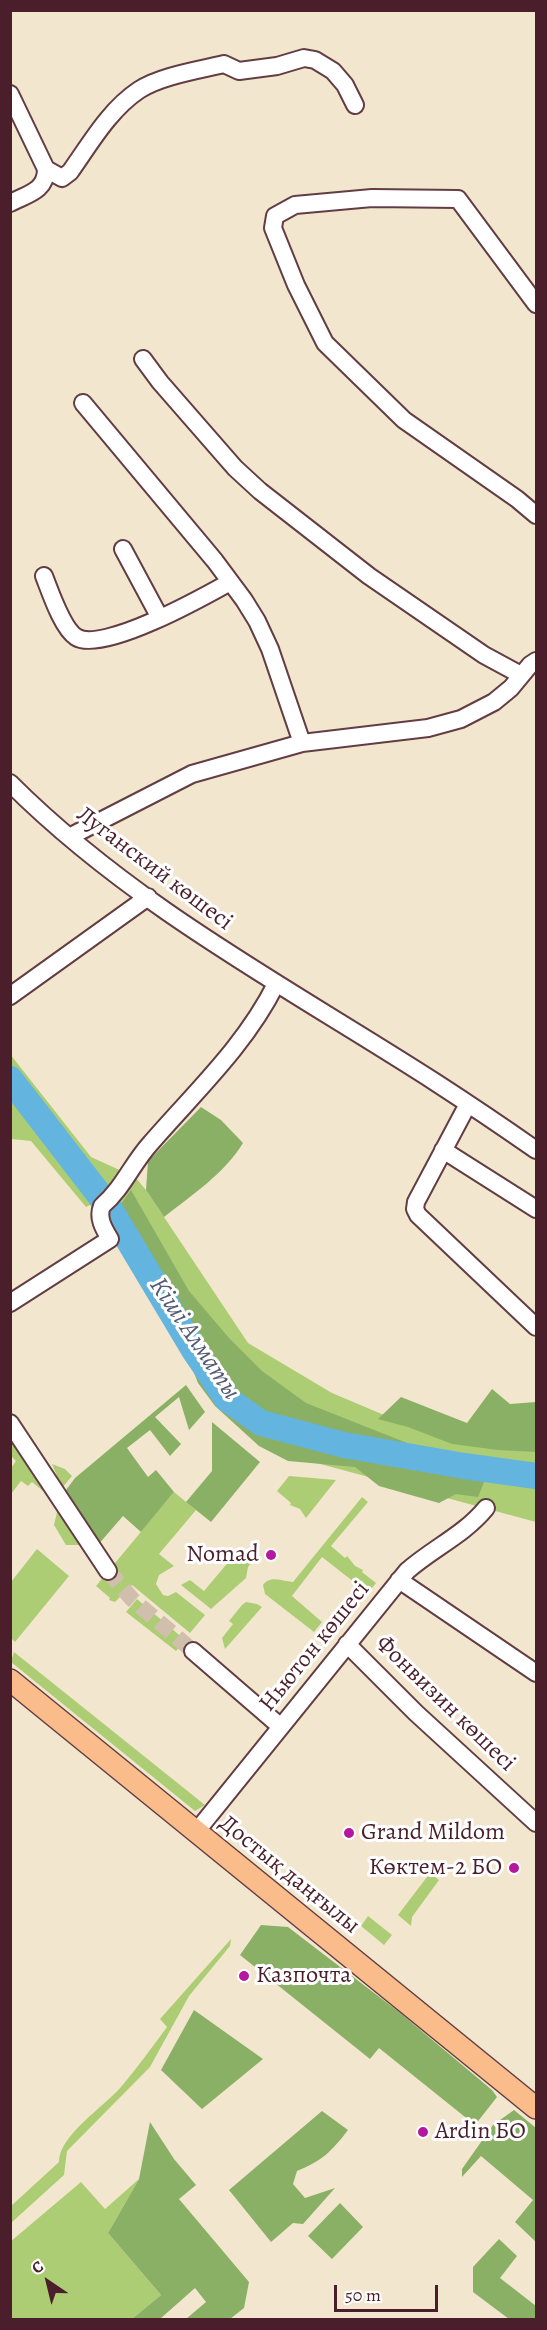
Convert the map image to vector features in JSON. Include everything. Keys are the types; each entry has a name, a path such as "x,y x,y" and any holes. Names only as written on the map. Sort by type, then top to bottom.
{"main road":[{"name":"Достық даңғылы","path":"10,1680 537,2108"}],"street":[{"path":"46,169 62,178 69,172 108,119 139,90 153,83 224,64 238,71 277,66 304,58 315,60 333,71 345,85 355,105"},
{"path":"10,94 46,169 46,178 41,187 10,203"},
{"path":"537,304 458,199 372,198 295,205 275,216 273,228 311,317 325,343 404,420 537,515"},
{"path":"143,359 234,468 260,491 369,576 484,656 521,675"},
{"path":"83,403 230,582 257,621 270,649 302,743"},
{"path":"123,549 160,618"},
{"path":"44,576 63,619 76,638 90,640 117,635 182,609 230,582"},
{"path":"69,837 192,774 302,743 428,728 461,720 494,702 512,688 521,675 537,662"},
{"name":"Луганский көшесі","path":"10,783 69,837 219,948 468,1104 537,1150"},
{"path":"10,996 148,897"},
{"path":"10,1304 110,1239 101,1221 108,1201 128,1177 148,1146 237,1047 267,1003 276,984"},
{"path":"468,1104 416,1202 415,1209 418,1215 536,1324"},
{"path":"443,1150 537,1209"},
{"path":"10,1423 108,1571"},
{"name":"Ньютон көшесі","path":"196,1832 399,1580 426,1555 457,1537 486,1509"},
{"path":"399,1580 537,1673"},
{"name":"Фонвизин көшесі","path":"347,1644 416,1713 537,1823"},
{"path":"193,1651 281,1727"}],"green space":[{"path":"10,1054 91,1157 135,1177 146,1190 248,1343 332,1393 403,1423 536,1435 536,1522 298,1458 220,1407 185,1360 118,1240 90,1205 86,1207 31,1141 11,1139"},
{"path":"201,1107 221,1120 243,1143 227,1165 164,1217 146,1190 148,1161"},
{"path":"131,1190 189,1291 229,1338 262,1371 306,1403 445,1458 276,1420 259,1414 239,1400 222,1380 118,1208"},
{"path":"181,1339 213,1388 231,1409 260,1432 346,1453 487,1475 478,1497 456,1494 439,1503 379,1486 355,1467 288,1461 259,1446 215,1406 198,1383"},
{"path":"186,1385 205,1412 189,1430 179,1397 155,1417 181,1444 170,1456 150,1430 127,1448 148,1477 156,1470 174,1492 141,1532 123,1516 97,1546 63,1494 75,1478"},
{"path":"492,1389 510,1404 536,1402 536,1452 452,1444 408,1427 378,1419 401,1397 467,1423"},
{"path":"212,1422 260,1462 211,1522 186,1502 212,1471"},
{"path":"10,1436 39,1476 43,1491 32,1482 28,1486 21,1481 11,1494 11,1468 16,1461 11,1456"},
{"path":"52,1464 65,1469 72,1476 62,1488"},
{"path":"289,1476 336,1480 306,1518 300,1509 290,1505 291,1503 277,1491"},
{"path":"174,1492 196,1510 159,1554 174,1566 159,1575 156,1584 163,1595 168,1596 176,1592 205,1615 190,1633 132,1585 115,1602 109,1600 110,1598 96,1586"},
{"path":"362,1497 368,1502 331,1546 345,1558 347,1556 355,1566 363,1570 362,1572 376,1583 368,1593 322,1557 292,1596 322,1622 314,1632 265,1594 263,1585 273,1579 293,1582"},
{"path":"58,1508 82,1545 66,1545 54,1525"},
{"path":"241,1547 254,1560 248,1567 246,1578 211,1609 181,1585 190,1580 204,1591"},
{"path":"37,1549 69,1576 15,1642 11,1638 11,1582"},
{"path":"137,1599 185,1640 176,1651 126,1612"},
{"path":"246,1602 262,1607 225,1649 222,1638 233,1624 229,1621"},
{"path":"14,1652 205,1805 195,1811 11,1662"},
{"path":"225,1819 254,1843 248,1851 219,1827"},
{"path":"430,1873 439,1880 412,1917 411,1926 398,1915"},
{"path":"368,1916 392,1935 384,1945 361,1926"},
{"path":"261,1925 288,1927 399,2012 492,2090 497,2097 475,2125 379,2048 370,2059 240,1955"},
{"path":"231,1939 230,1946 189,1996 150,2067 67,2151 64,2175 11,2223 11,2206 59,2162 66,2142 74,2132 127,2080 167,2027 160,2019"},
{"path":"194,2010 263,2059 202,2109 161,2070"},
{"path":"514,2110 536,2128 536,2242 515,2222 533,2200 481,2156 462,2177 462,2169 493,2125"},
{"path":"322,2111 348,2130 326,2155 297,2171 293,2184 305,2198 335,2188 303,2224 293,2223 271,2242 229,2190"},
{"path":"150,2122 174,2159 196,2185 179,2199 249,2282 244,2308 230,2319 186,2319 206,2302 195,2288 160,2319 132,2319 161,2295 108,2233 139,2179"},
{"path":"139,2179 108,2233 161,2295 132,2319 11,2319 10,2242 81,2182 105,2209"},
{"path":"340,2203 363,2227 332,2259 308,2236"},
{"path":"499,2239 517,2256 500,2278 536,2306 536,2319 509,2319 473,2292 473,2267"}],"waterway":[{"name":"Кіші Алматы","path":"10,1079 108,1206 194,1350 227,1399 261,1423 344,1445 536,1476"}],"tunnel":[{"path":"108,1571 132,1599 193,1651"}],"place":[{"name":"Nomad","path":"271,1555"},
{"name":"Grand Mildom","path":"349,1833"},
{"name":"Көктем-2 БО","path":"514,1868"},
{"name":"Казпочта","path":"244,1976"},
{"name":"Ardin БО","path":"423,2132"}]}
